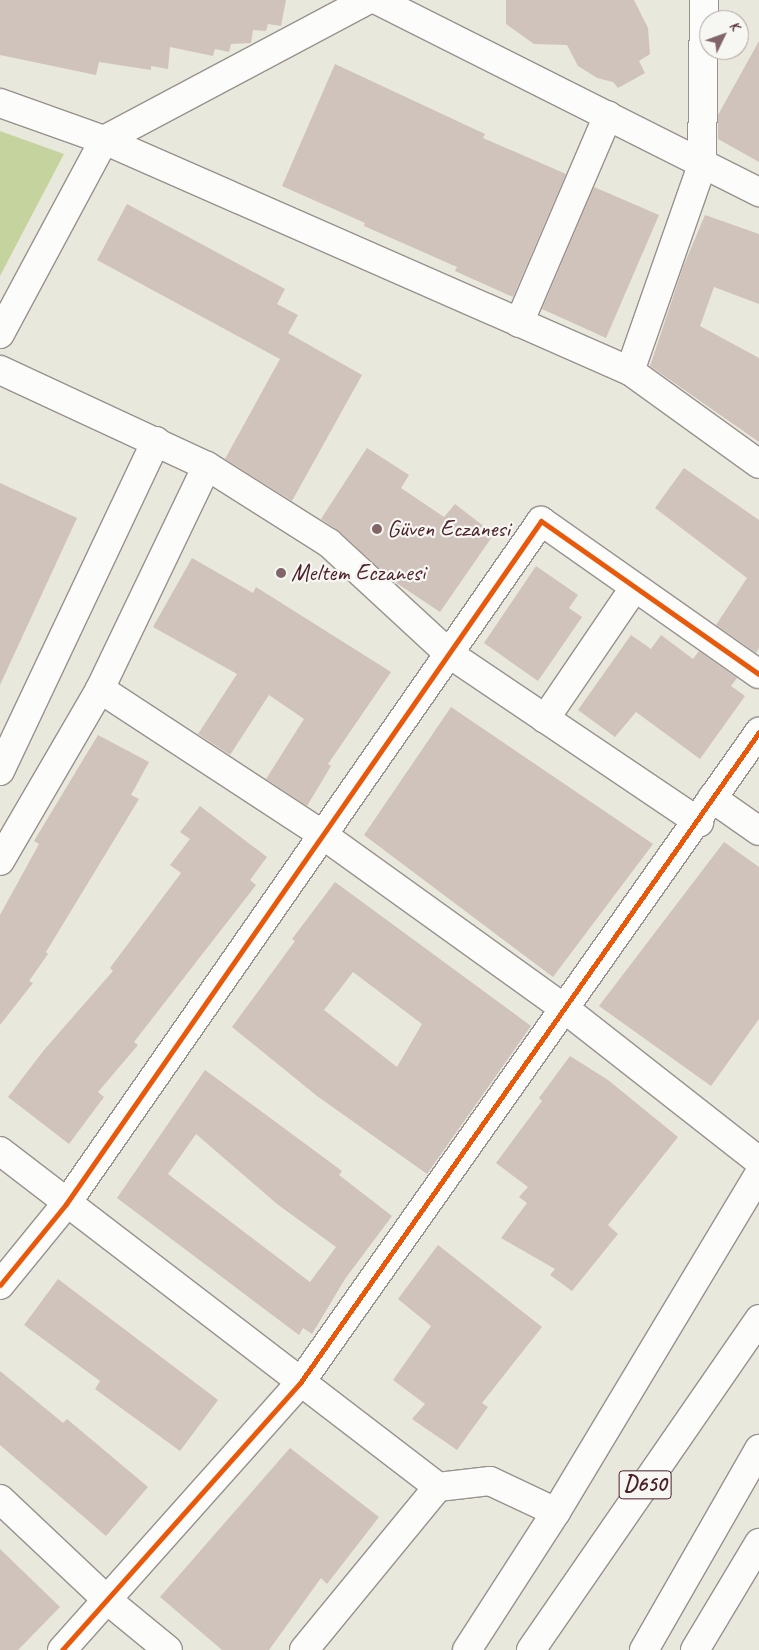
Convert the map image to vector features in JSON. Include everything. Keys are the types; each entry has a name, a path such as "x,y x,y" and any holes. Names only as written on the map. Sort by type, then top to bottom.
{"main road":[{"path":"0,334 104,140 323,12 367,0"},
{"path":"377,0 759,192"},
{"path":"630,371 702,165 704,0"},
{"path":"0,103 104,140 630,371 759,464"},
{"path":"519,323 608,115"},
{"path":"0,370 207,466 329,543 448,653 698,822"},
{"path":"0,771 156,442"},
{"path":"0,861 100,689 207,466"},
{"path":"0,1285 66,1204 541,521 759,674"},
{"path":"545,719 634,588"},
{"path":"100,689 323,835 565,1009 759,1161"},
{"path":"62,1650 300,1383 698,822 712,798 759,732"},
{"path":"712,798 759,831"},
{"path":"0,1151 66,1204 438,1487 490,1481 556,1512"},
{"path":"467,1650 556,1512 759,1174"},
{"name":"D650","path":"531,1650 759,1319"},
{"path":"644,1650 759,1449"},
{"path":"304,1650 438,1487"},
{"path":"0,1499 106,1599 168,1650"},
{"path":"695,1650 759,1543"}],"green space":[{"path":"0,131 64,154 0,276"}],"building":[{"path":"0,0 286,0 281,26 268,24 266,31 253,30 251,43 231,44 229,52 215,49 213,56 170,47 168,69 151,66 151,70 99,62 96,75 0,55"},
{"path":"506,0 634,0 648,28 650,54 639,61 645,73 618,88 613,82 597,78 578,66 567,45 534,44 506,24"},
{"path":"759,41 759,162 718,139 718,115"},
{"path":"335,64 485,134 483,138 566,174 513,297 455,271 457,267 364,226 365,223 282,186"},
{"path":"594,187 659,215 606,338 542,309"},
{"path":"127,204 285,289 277,304 298,315 288,333 362,375 292,501 225,459 280,359 97,260"},
{"path":"705,215 759,234 759,304 714,287 700,326 759,358 759,442 650,366 683,267"},
{"path":"367,448 409,475 401,488 444,517 455,504 494,534 440,612 392,580 339,531 321,519"},
{"path":"684,468 759,520 759,648 756,653 716,625 747,578 655,508"},
{"path":"0,483 77,518 0,685"},
{"path":"192,558 253,593 256,587 391,672 328,764 331,766 307,806 266,779 304,719 269,695 230,755 198,734 237,674 153,627"},
{"path":"536,566 578,595 569,608 582,617 538,681 484,643"},
{"path":"631,635 651,649 661,635 693,659 699,651 737,678 731,686 745,696 700,759 636,712 615,737 578,710"},
{"path":"451,707 653,844 553,977 364,835"},
{"path":"98,735 149,762 131,795 139,799 46,952 48,954 29,981 33,983 0,1025 0,915 39,844 34,841"},
{"path":"200,806 267,857 250,880 256,885 134,1042 138,1045 98,1092 104,1097 69,1144 8,1097 44,1050 113,971 110,968 181,873 170,865 190,839 180,832"},
{"path":"724,842 759,867 759,1019 711,1086 599,1006"},
{"path":"335,882 531,1026 427,1174 317,1096 232,1027 295,941 292,939","holes":["353,972 422,1024 397,1067 324,1010"]},
{"path":"570,1056 608,1080 678,1137 608,1225 618,1234 572,1291 550,1275 555,1269 501,1238 527,1203 519,1197 528,1187 496,1163 542,1101 539,1098"},
{"path":"205,1070 342,1171 339,1175 392,1216 345,1279 312,1334 303,1328 299,1335 117,1198","holes":["196,1134 277,1204 336,1247 310,1282 168,1174"]},
{"path":"438,1245 542,1327 482,1403 488,1407 457,1450 412,1419 425,1404 393,1380 431,1326 398,1299"},
{"path":"58,1279 218,1400 180,1451 95,1389 100,1381 24,1325"},
{"path":"0,1371 63,1423 67,1419 148,1487 106,1536 0,1445"},
{"path":"290,1448 379,1517 327,1584 321,1578 269,1650 222,1650 160,1597"},
{"path":"0,1549 60,1607 18,1650 0,1650"}],"cycle path":[{"path":"0,1285 66,1204 541,521 759,674"},
{"path":"62,1650 300,1383 759,732"}],"place":[{"name":"Güven Eczanesi","path":"377,529"},
{"name":"Meltem Eczanesi","path":"281,573"}]}
